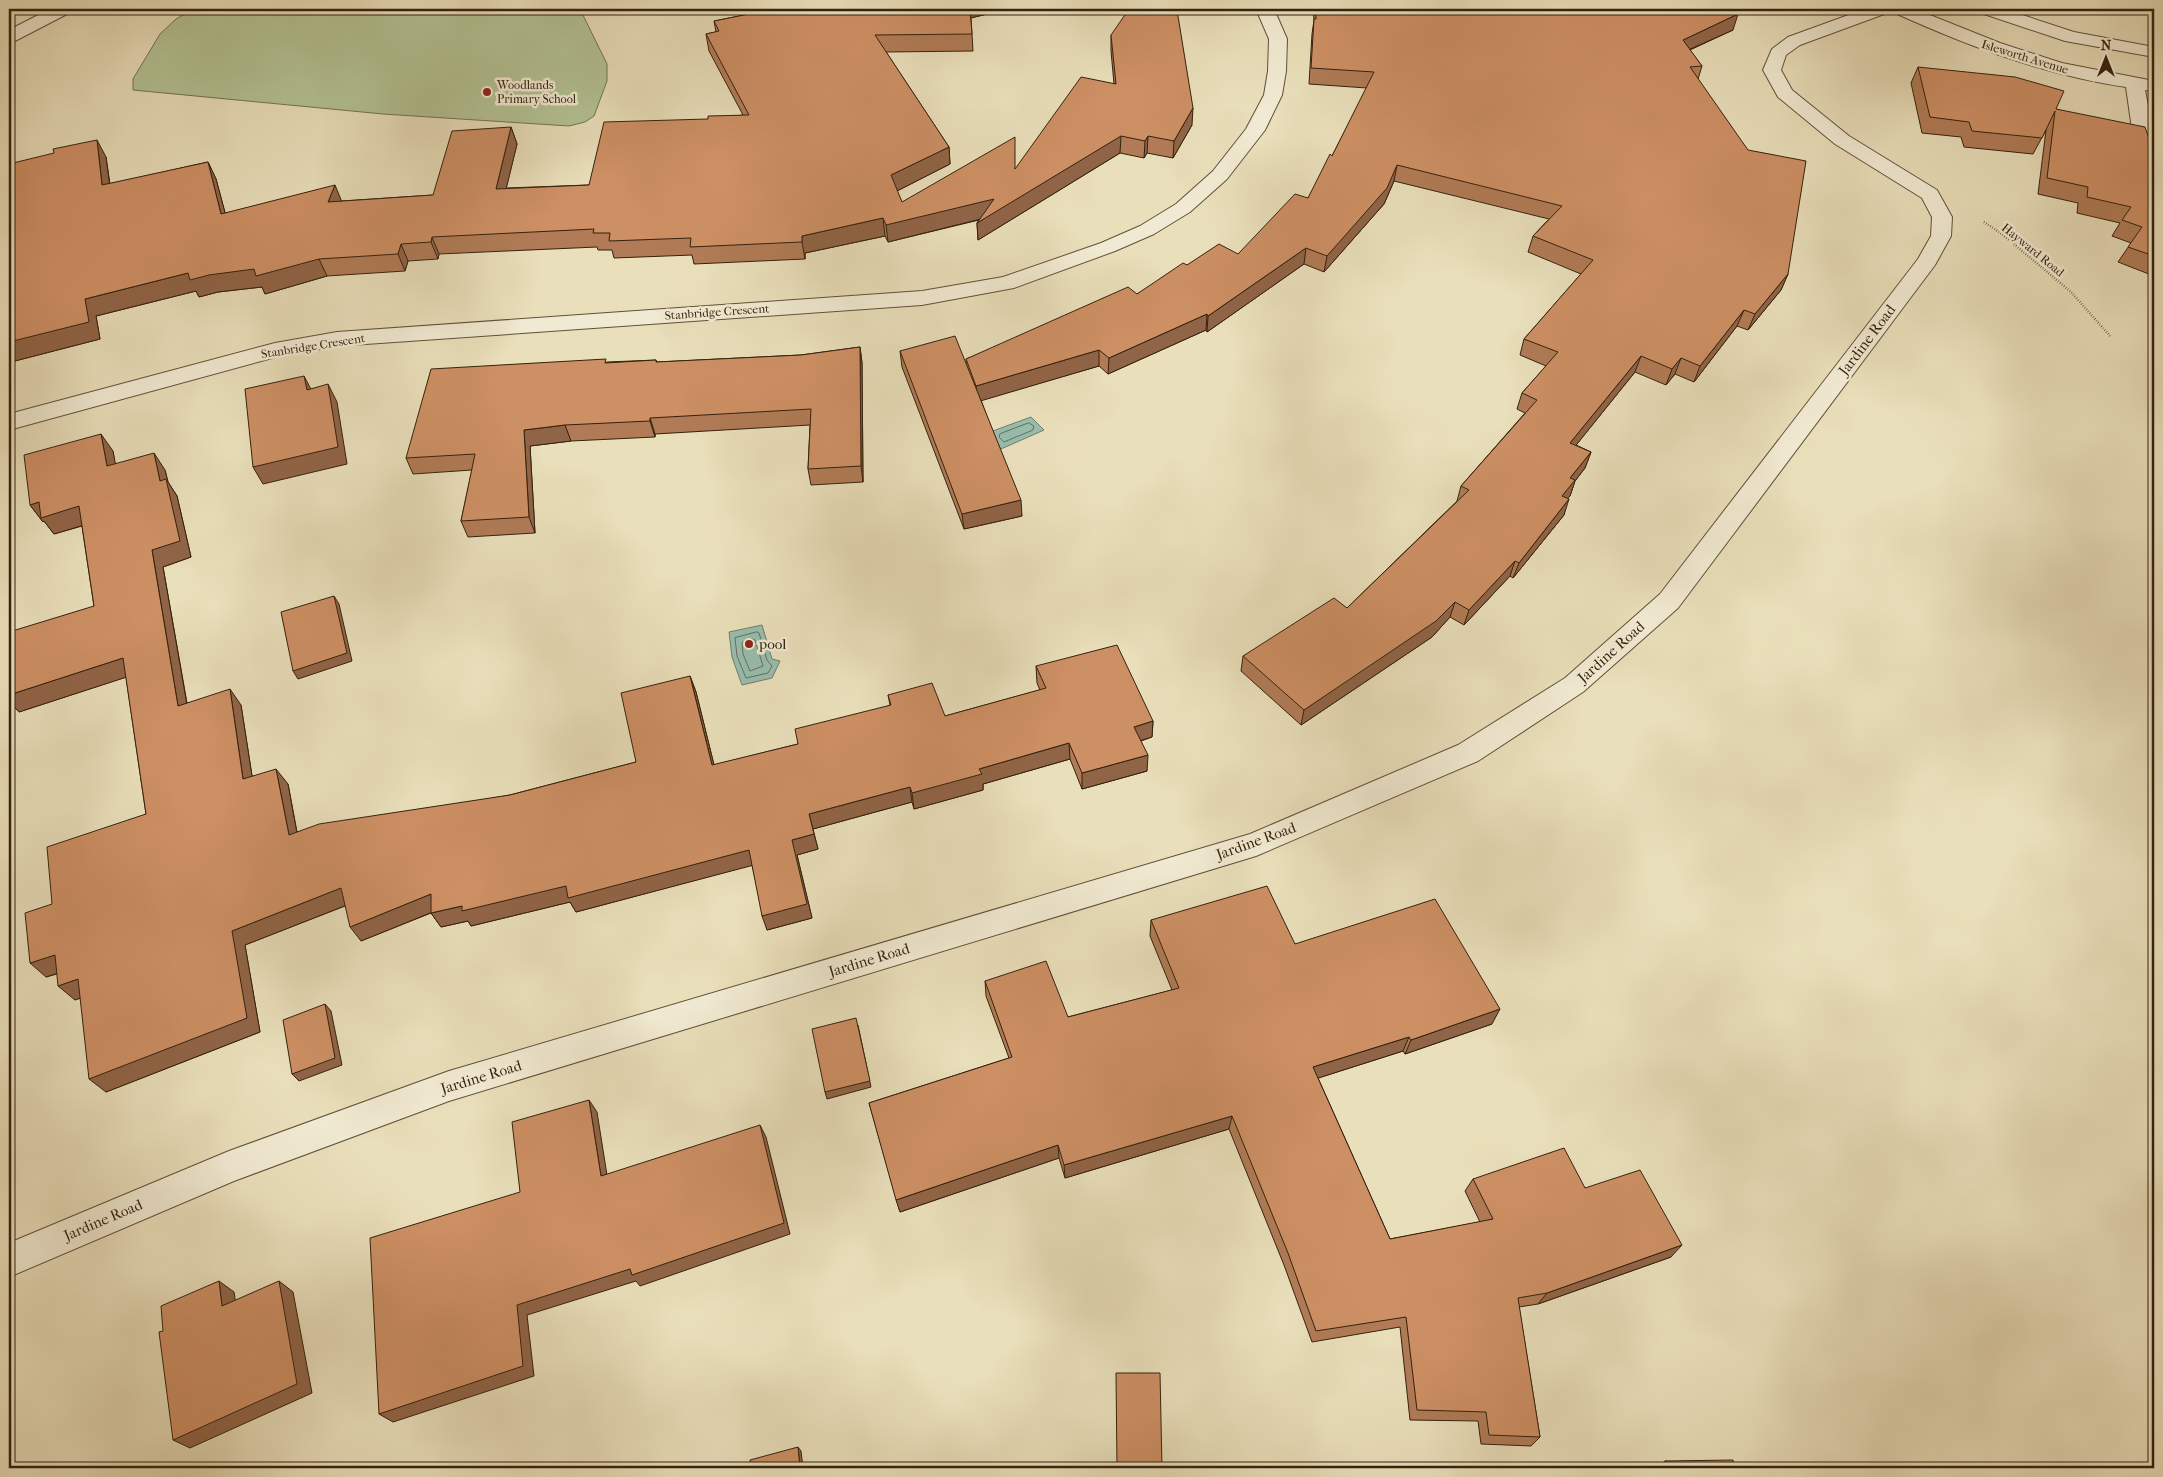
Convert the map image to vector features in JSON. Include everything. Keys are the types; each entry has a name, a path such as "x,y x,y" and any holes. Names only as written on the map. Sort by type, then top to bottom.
{"street":[{"path":"9,37 63,9"},
{"name":"Stanbridge Crescent","path":"9,422 275,350 336,339 922,298 1007,283 1058,266 1147,230 1183,208 1220,175 1254,130 1273,95 1277,71 1278,39 1265,9"},
{"path":"1881,9 1794,41 1778,53 1772,70 1784,93 1842,140 1930,194"},
{"name":"Isleworth Avenue","path":"1901,9 1950,32 2001,52 2068,71 2154,86"},
{"path":"1987,9 2071,36 2154,52"},
{"path":"2134,84 2142,129 2154,162"},
{"name":"Jardine Road","path":"9,1260 229,1167 448,1086 1256,844 1468,753 1574,685 1669,601 1928,261 1941,236 1942,217 1930,194"}],"path":[{"name":"Hayward Road","path":"1930,194 1974,216 2002,234 2071,292 2112,337"}],"shaded area":[{"path":"193,9 580,9 607,64 607,81 594,116 585,122 569,126 383,114 133,90 133,79 160,34 176,19"}],"water":[{"path":"1031,417 1044,430 1001,449 990,432"},
{"name":"pool","path":"762,625 772,659 780,661 772,678 742,685 732,657 729,632"}],"building":[{"path":"763,9 970,9 972,34 875,35 949,147 891,175 902,202 1015,137 1015,169 1081,77 1116,84 1111,35 1129,9 1177,10 1193,108 1174,141 1148,136 1145,141 1121,136 977,223 994,199 886,225 883,218 802,236 802,242 690,247 691,238 609,241 610,233 593,233 594,229 432,237 431,242 401,244 398,254 319,259 256,276 254,269 209,275 190,280 188,273 85,299 89,322 9,342 9,164 54,153 53,149 97,140 102,185 208,162 221,214 335,185 328,202 433,195 452,131 511,127 496,189 589,185 604,122 708,119 708,116 749,115 706,34 719,31 714,21 764,11"},
{"path":"1316,9 1730,9 1738,14 1683,40 1702,66 1690,67 1748,150 1806,161 1788,274 1755,314 1744,310 1700,366 1681,358 1672,369 1641,356 1570,443 1591,452 1570,478 1575,480 1562,496 1569,499 1519,563 1515,561 1469,610 1455,602 1436,621 1304,710 1243,656 1334,598 1347,608 1469,490 1461,486 1537,400 1522,393 1558,352 1524,339 1593,260 1533,236 1562,206 1397,165 1387,188 1327,256 1306,248 1208,316 1207,314 1109,358 1099,350 976,386 966,359 1128,287 1137,294 1183,263 1187,265 1219,244 1238,254 1295,194 1308,198 1330,154 1332,156 1374,72 1311,68"},
{"path":"1918,67 2015,77 2064,91 2056,109 2145,127 2154,150 2154,256 2128,247 2142,227 2122,220 2131,207 2087,197 2088,187 2047,178 2055,111 2042,138 1972,131 1969,122 1930,117"},
{"path":"955,336 1021,500 962,514 900,351"},
{"path":"860,347 861,466 808,469 811,409 650,418 650,421 565,425 524,430 529,517 461,521 475,454 406,458 431,369 606,359 605,363 801,355"},
{"path":"304,376 307,390 328,384 338,447 253,467 245,389"},
{"path":"101,434 107,466 154,453 160,481 166,479 180,541 152,550 178,706 230,689 243,779 276,769 289,835 319,824 510,795 636,762 621,693 690,676 712,765 798,744 795,729 891,705 888,695 932,683 945,716 1046,688 1036,666 1117,645 1153,721 1134,727 1148,755 1082,773 1069,743 979,769 982,774 912,793 910,787 809,814 814,834 792,840 807,904 762,916 749,850 568,898 566,886 462,911 462,906 431,913 431,894 350,927 341,888 232,931 247,1018 89,1079 78,979 58,986 55,955 30,963 25,913 52,904 47,847 146,814 123,658 9,695 9,632 94,606 79,506 41,518 39,502 30,505 24,455"},
{"path":"334,596 347,653 293,671 281,612"},
{"path":"1267,886 1295,944 1435,899 1500,1009 1411,1040 1409,1037 1313,1067 1390,1239 1493,1219 1473,1179 1564,1148 1585,1188 1640,1170 1682,1245 1547,1293 1518,1298 1540,1437 1489,1435 1486,1412 1417,1410 1406,1317 1316,1331 1288,1253 1232,1116 1064,1165 1058,1145 896,1200 869,1103 1012,1057 985,981 1046,961 1068,1017 1179,988 1151,920"},
{"path":"325,1004 335,1058 292,1074 283,1020"},
{"path":"856,1018 870,1081 825,1092 812,1029"},
{"path":"589,1100 601,1176 760,1125 784,1223 632,1275 630,1269 517,1305 523,1366 379,1414 370,1238 520,1192 512,1122"},
{"path":"219,1281 222,1306 279,1281 297,1384 173,1440 159,1332 163,1331 161,1306"},
{"path":"1116,1373 1160,1373 1162,1468 1117,1468"},
{"path":"798,1447 800,1468 751,1468 750,1460"},
{"path":"1733,1460 1735,1468 1667,1468 1665,1461"}],"place":[{"name":"Woodlands Primary School","path":"487,92"},
{"name":"pool","path":"749,644"}]}
